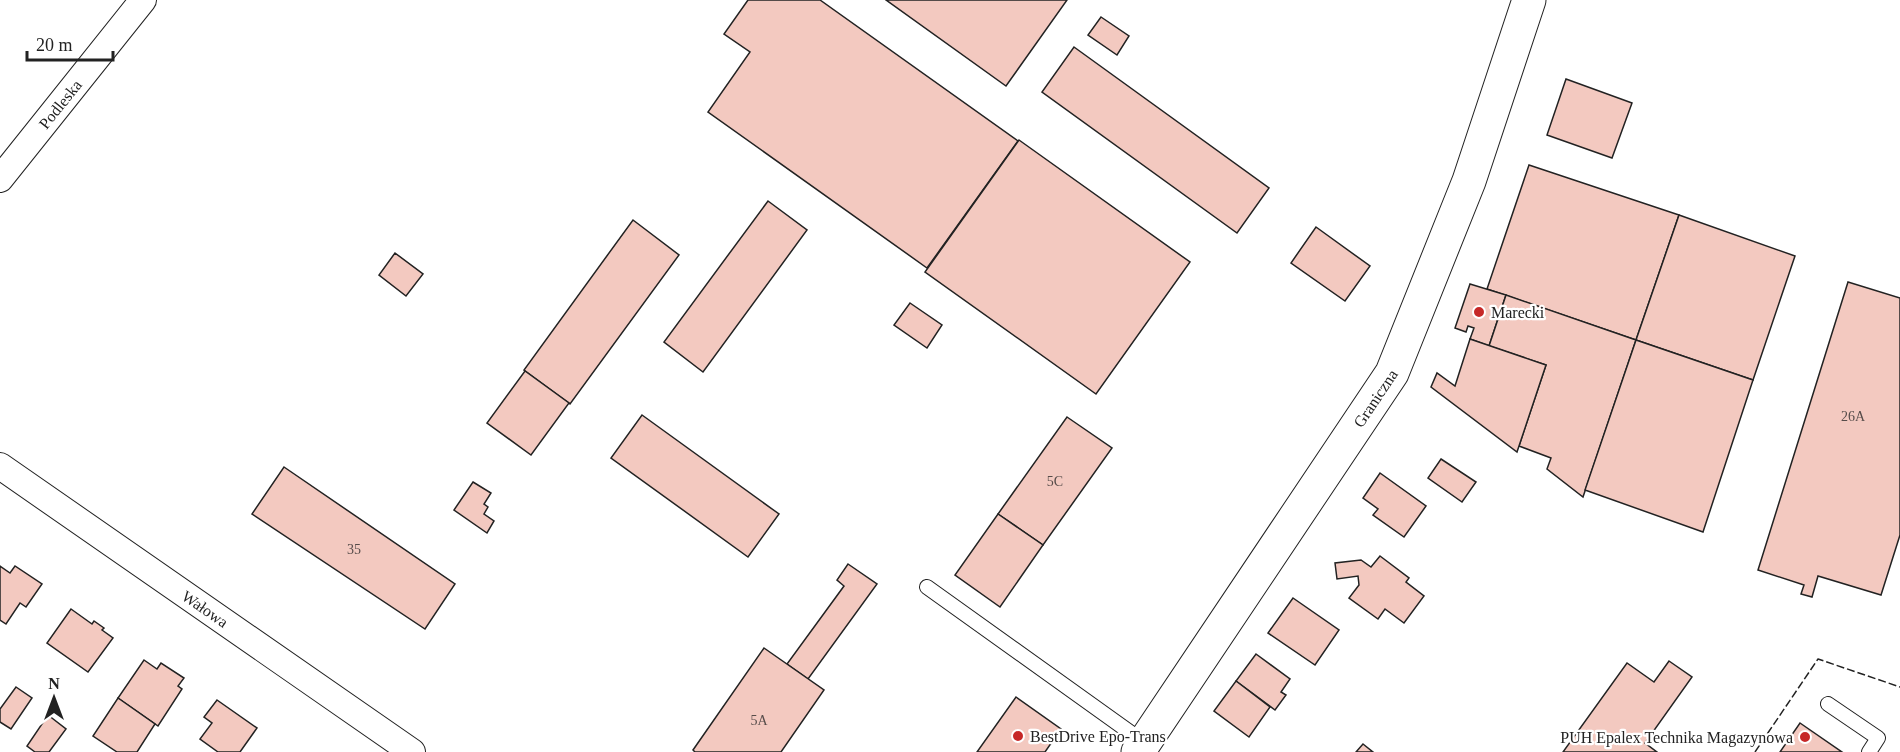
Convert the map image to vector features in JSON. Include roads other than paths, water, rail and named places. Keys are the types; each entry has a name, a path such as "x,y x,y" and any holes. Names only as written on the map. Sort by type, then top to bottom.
{"street":[{"name":"Podleska","path":"0,180 143,0"},
{"name":"Graniczna","path":"1141,747 1392,373 1469,181 1529,0"},
{"name":"Wałowa","path":"0,466 412,752"}],"lane":[{"path":"927,587 1141,747"},
{"path":"1828,704 1878,738 1869,752"}],"place":[{"name":"Marecki","path":"1479,312"},
{"name":"BestDrive Epo-Trans","path":"1018,736"},
{"name":"PUH Epalex Technika Magazynowa","path":"1805,737"}]}
